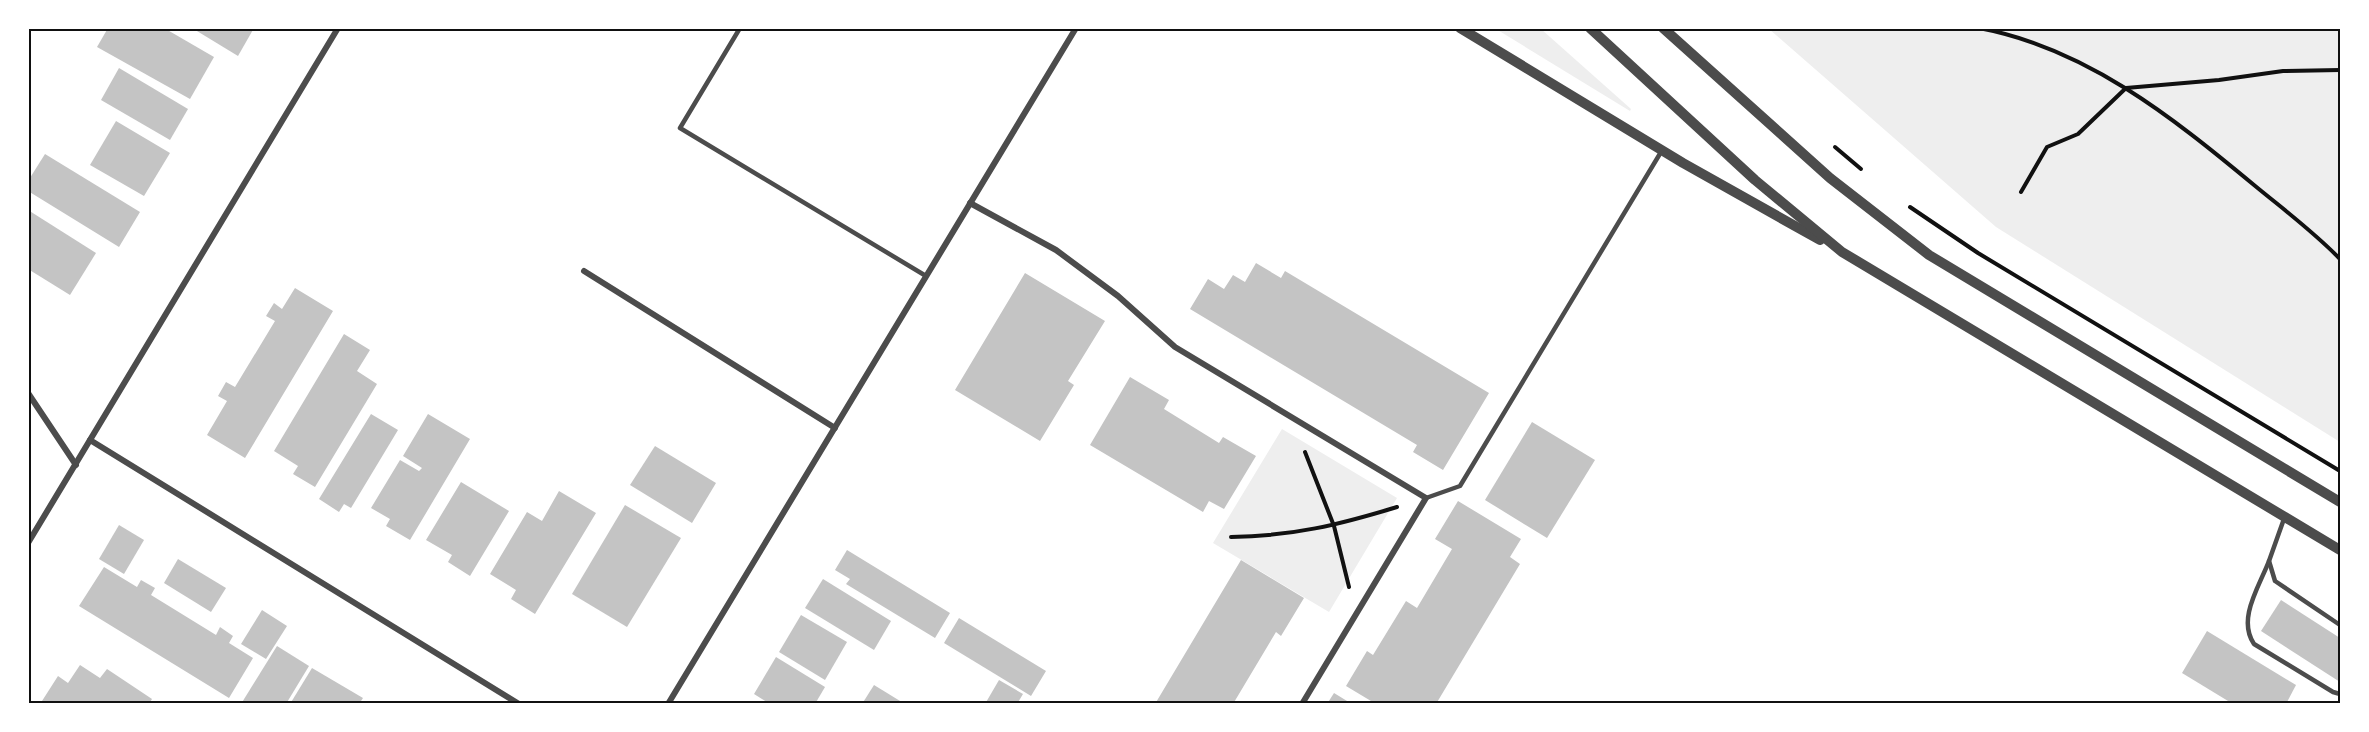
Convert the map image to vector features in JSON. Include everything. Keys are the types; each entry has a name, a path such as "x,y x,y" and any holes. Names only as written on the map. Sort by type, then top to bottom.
{"street":[{"path":"28,543 338,28"},
{"path":"668,704 1076,28"},
{"path":"1460,28 1662,150 1842,252 2340,549"},
{"path":"1590,28 1755,180 1842,252"},
{"path":"1663,28 1830,178 1929,255 2340,502"},
{"path":"970,203 1056,250 1118,296 1175,347 1426,498 1302,704"},
{"path":"584,271 834,428"},
{"path":"28,393 76,465"},
{"path":"90,440 519,704"}],"lane":[{"path":"740,28 680,128 926,276"},
{"path":"1426,498 1460,486 1662,150"},
{"path":"2285,516 2246,619 2247,634 2254,644 2340,694"},
{"path":"2269,561 2275,581 2340,625"}],"path":[{"path":"1979,28 2009,34 2048,48 2126,88 2192,134 2340,259"},
{"path":"2021,192 2047,147 2078,135 2126,88 2219,80 2283,71 2340,70"},
{"path":"1831,144 1866,174"},
{"path":"1902,202 1978,253 2340,471"},
{"path":"1289,415 1315,473 1334,526 1356,614"},
{"path":"1232,537 1283,535 1334,526 1426,498"}],"shaded area":[{"path":"1496,29 1541,29 1631,109 1630,111"},
{"path":"1769,29 2340,29 2340,442 1996,227"},
{"path":"1282,429 1397,498 1329,612 1213,543"}],"building":[{"path":"108,28 164,28 214,57 190,99 97,47"},
{"path":"192,28 254,28 238,56"},
{"path":"119,68 188,109 170,140 101,100"},
{"path":"116,121 170,153 144,196 90,165"},
{"path":"45,154 140,212 119,247 28,191 28,181"},
{"path":"28,210 96,253 70,295 28,269"},
{"path":"1256,263 1281,278 1285,271 1489,393 1443,470 1413,452 1417,445 1190,309 1208,279 1224,289 1233,275 1245,282"},
{"path":"1025,273 1105,321 1068,381 1074,385 1040,441 955,390"},
{"path":"295,288 333,311 245,458 207,435 227,401 218,396 226,382 235,387 275,321 266,316 274,303 282,309"},
{"path":"344,334 370,350 357,371 377,384 315,487 293,474 298,466 274,451"},
{"path":"1130,377 1169,400 1164,409 1219,443 1223,437 1256,456 1224,509 1209,501 1203,512 1090,445"},
{"path":"371,414 398,430 351,508 344,504 339,512 319,499"},
{"path":"428,414 470,439 410,540 386,526 390,519 371,508 400,460 419,471 422,468 403,456"},
{"path":"1532,422 1595,460 1547,538 1485,500"},
{"path":"655,446 716,483 692,523 630,485"},
{"path":"461,482 509,511 470,576 448,562 452,555 426,540"},
{"path":"559,491 596,513 535,614 511,599 516,590 490,574 527,512 542,521"},
{"path":"1458,501 1521,539 1510,557 1520,564 1436,704 1376,704 1346,686 1367,651 1373,655 1406,601 1417,608 1452,549 1435,539"},
{"path":"625,505 681,538 627,627 572,594"},
{"path":"119,525 144,540 124,574 99,559"},
{"path":"847,550 950,613 935,638 846,584 850,579 835,570"},
{"path":"178,559 226,588 211,612 164,583"},
{"path":"1241,560 1304,598 1281,636 1276,632 1233,704 1155,704"},
{"path":"104,567 137,587 141,580 155,588 151,595 216,635 220,627 233,636 229,643 253,658 229,698 79,606"},
{"path":"823,579 891,621 874,650 805,608"},
{"path":"2281,600 2340,638 2340,682 2261,631"},
{"path":"262,610 287,626 266,659 241,644"},
{"path":"801,615 847,642 825,680 779,652"},
{"path":"959,618 1046,671 1031,696 944,643"},
{"path":"2207,631 2296,685 2286,704 2233,704 2182,673"},
{"path":"277,646 309,666 286,704 241,704"},
{"path":"776,657 825,687 815,704 770,704 754,694"},
{"path":"80,665 100,678 107,669 152,699 149,704 47,704 42,701 58,676 68,683"},
{"path":"312,668 363,698 359,704 290,704"},
{"path":"999,680 1023,694 1017,704 985,704"},
{"path":"874,685 905,704 862,704"},
{"path":"1334,693 1352,704 1327,704"}]}
